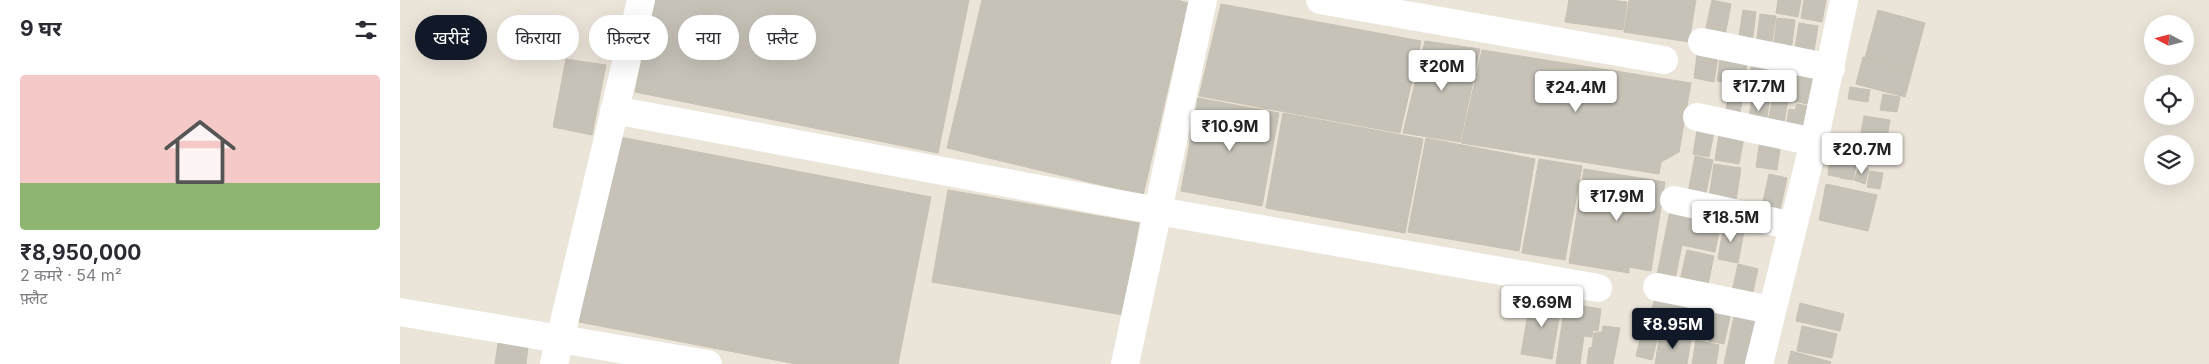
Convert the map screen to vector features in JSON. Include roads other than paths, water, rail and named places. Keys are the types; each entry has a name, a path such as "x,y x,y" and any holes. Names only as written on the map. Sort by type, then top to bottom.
{"street":[{"path":"557,351 641,0"},
{"path":"1125,364 1203,0"},
{"path":"1320,0 1664,60"},
{"path":"1759,364 1814,142 1844,0"},
{"path":"1702,42 1831,68"},
{"path":"614,110 1158,211 1598,288"},
{"path":"1697,117 1814,142"},
{"path":"1674,200 1793,226"},
{"path":"1657,287 1771,310"},
{"path":"400,312 557,351 708,364"}]}
